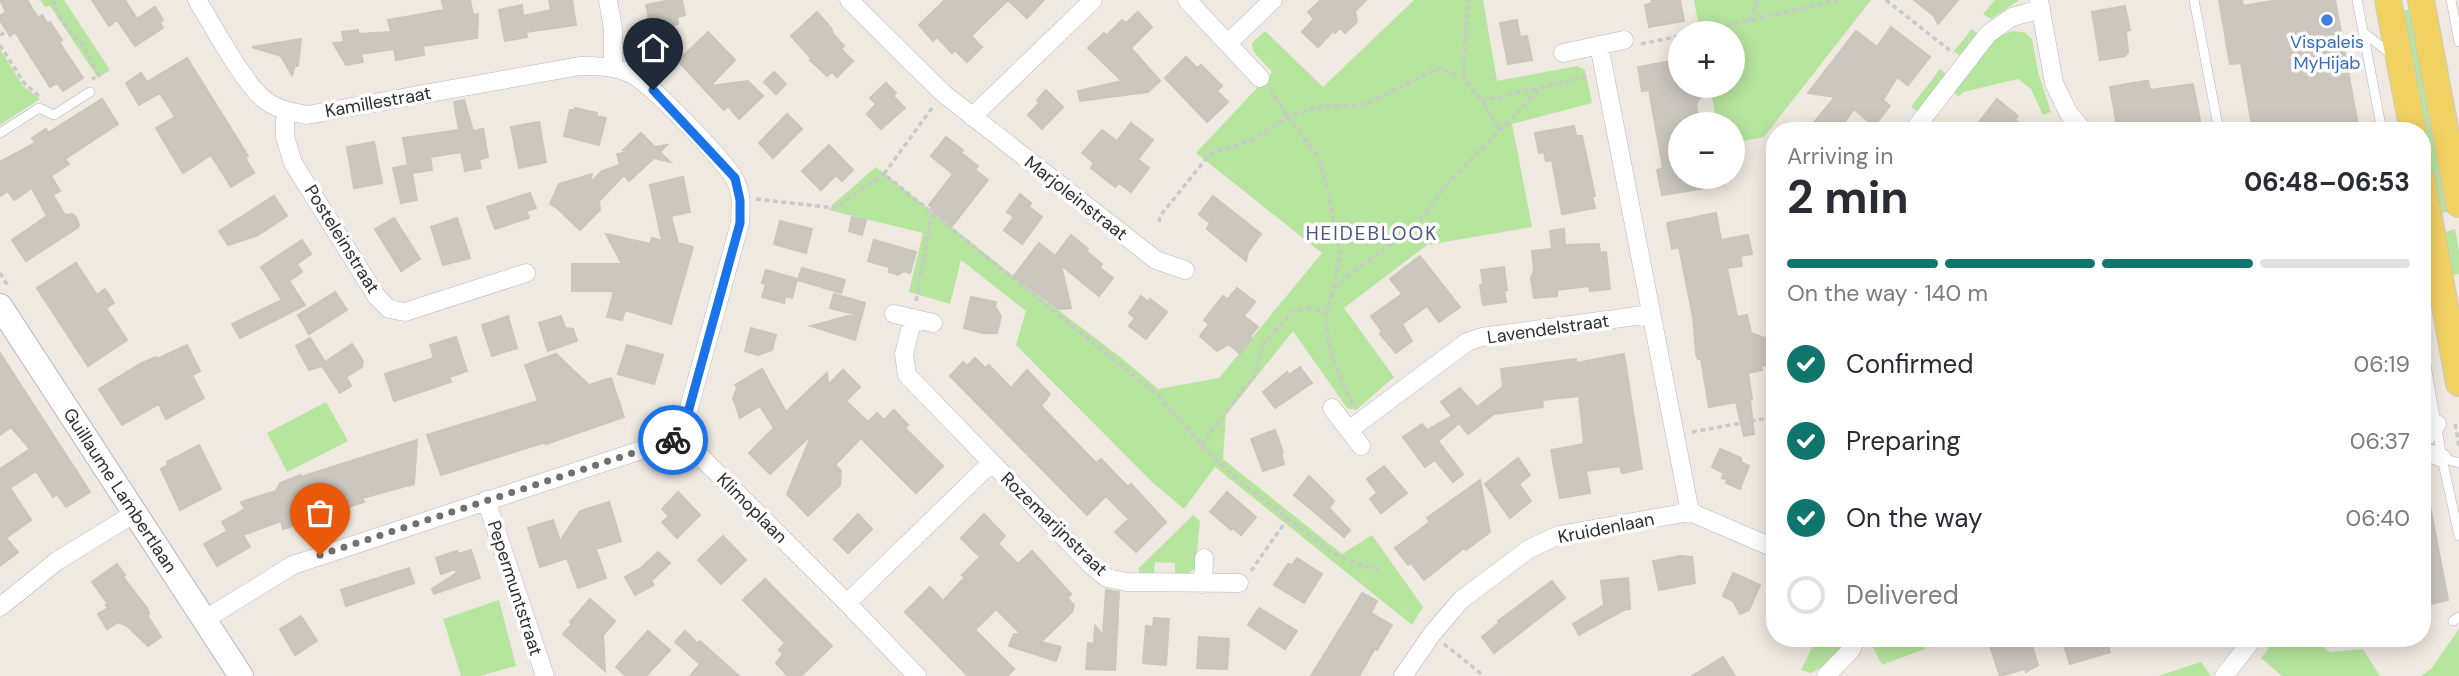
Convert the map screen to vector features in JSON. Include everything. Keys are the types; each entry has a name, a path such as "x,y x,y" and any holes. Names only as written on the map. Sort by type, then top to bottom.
{"main road":[{"path":"2388,0 2411,122"},
{"path":"2421,0 2459,200"},
{"path":"2431,229 2459,383"}],"street":[{"path":"197,0 248,82 264,100 285,111"},
{"path":"608,0 613,29 613,67"},
{"name":"Marjoleinstraat","path":"849,0 944,94 972,117 1156,260 1185,270"},
{"path":"972,117 1093,0"},
{"path":"1187,0 1264,81"},
{"path":"1229,43 1273,0"},
{"path":"1920,122 1988,34 2012,17 2040,5 2054,83 2069,114 2076,122"},
{"path":"1563,53 1599,45 1631,43"},
{"path":"1599,45 1690,512 1766,545"},
{"name":"Kamillestraat","path":"285,111 307,115 579,65 613,67 635,76 656,93 735,178 739,190 740,223 681,438"},
{"name":"Posteleinstraat","path":"285,111 285,137 293,163 377,296 389,309 405,313 526,273"},
{"name":"Guillaume Lambertlaan","path":"0,306 241,676"},
{"path":"894,314 933,323"},
{"name":"Lavendelstraat","path":"1349,430 1467,342 1482,337 1651,314"},
{"name":"Rozemarijnstraat","path":"913,318 904,354 907,375 1091,566 1107,578 1127,582 1239,583"},
{"path":"1332,408 1361,446"},
{"path":"2431,431 2437,425"},
{"path":"204,620 293,565 681,438"},
{"name":"Klimoplaan","path":"681,438 917,676"},
{"path":"2431,453 2451,461"},
{"name":"Rozemarijnstraat","path":"847,603 991,463"},
{"name":"Pepermuntstraat","path":"486,500 545,676"},
{"name":"Kruidenlaan","path":"1403,676 1432,634 1461,600 1530,549 1559,535 1690,512"},
{"path":"0,607 57,561 135,513"},
{"path":"1203,584 1204,558"},
{"path":"1826,676 1852,647"},
{"path":"2224,676 2247,647"}],"lane":[{"path":"2194,0 2217,122"},
{"path":"2357,0 2380,122"},
{"path":"2451,0 2459,42"},
{"path":"2363,32 2399,61"},
{"path":"0,133 39,108 54,115 89,87"},
{"path":"2431,392 2437,425 2451,461 2459,536"}],"path":[{"path":"53,0 58,13 73,36 81,41 99,75 89,87"},
{"path":"1463,78 1468,0"},
{"path":"1749,21 1758,0"},
{"path":"1745,22 1838,0"},
{"path":"1886,0 1959,58"},
{"path":"0,35 6,32"},
{"path":"1631,43 1668,38"},
{"path":"0,45 24,83 45,101"},
{"path":"1159,222 1160,216 1210,154 1252,140 1288,117 1317,107 1367,104 1438,68 1463,78 1482,101 1499,130"},
{"path":"1482,101 1595,75"},
{"path":"1264,81 1318,156 1328,191 1340,256 1332,294 1325,312 1328,343 1335,366 1355,408"},
{"path":"1332,294 1346,277 1415,227 1447,184 1544,85"},
{"path":"754,199 835,208 884,174 937,102"},
{"path":"884,174 1159,396 1201,445 1237,479 1333,553 1381,570"},
{"path":"918,293 932,213"},
{"path":"1201,445 1255,374 1263,344 1292,312 1307,308 1325,312"},
{"path":"1676,435 1766,418"},
{"path":"1262,552 1288,518"},
{"path":"1440,641 1483,676"}],"green space":[{"path":"40,0 64,0 110,70 98,78 50,6 45,7"},
{"path":"1414,0 1483,0 1497,81 1577,66 1585,70 1592,103 1512,124 1532,227 1427,245 1344,308 1394,377 1356,410 1347,408 1293,331 1226,415 1223,459 1342,554 1372,535 1423,607 1412,625 1215,467 1184,509 1151,481 1016,345 1026,311 961,260 950,304 909,292 923,233 829,210 876,167 1158,389 1219,378 1322,253 1196,153 1272,72 1253,51 1252,43 1265,31 1323,87"},
{"path":"1694,0 1871,0 1776,122 1766,122 1764,137 1745,141 1745,112 1715,112 1712,98 1745,98 1745,21 1698,21"},
{"path":"1995,0 2019,0 1991,19 1983,14"},
{"path":"2414,9 2451,211 2438,214 2431,177 2431,122 2421,122 2400,11"},
{"path":"1972,29 1978,34 1960,56 1954,51"},
{"path":"2012,31 2024,32 2032,39 2038,72 2051,112 2043,115 2031,89 2018,79 1963,92 1959,97 1953,92 1997,37"},
{"path":"0,49 23,86 40,99 0,125"},
{"path":"1940,69 1946,74 1917,111 1911,107"},
{"path":"2455,229 2459,274 2449,276 2441,233"},
{"path":"326,402 348,441 287,472 267,433"},
{"path":"1193,515 1200,521 1195,569 1185,575 1175,575 1175,563 1155,562 1154,574 1139,573 1139,568"},
{"path":"499,600 516,666 479,676 461,676 443,619"},
{"path":"2459,629 2459,676 2421,676 2431,669"},
{"path":"1812,647 1841,647 1830,663 1811,673 1801,670"},
{"path":"1873,647 1925,649 1882,665"},
{"path":"2270,647 2323,647 2330,652 2363,649 2380,676 2282,676 2261,658"},
{"path":"2201,662 2211,676 2158,676"}],"building":[{"path":"0,0 27,0 38,18 42,15 48,24 50,22 62,40 59,42 83,78 63,91 57,83 50,87 15,32 10,36 0,20 0,16 6,12"},
{"path":"92,0 125,0 137,19 155,7 163,20 160,22 163,28 135,46 117,20 109,26"},
{"path":"470,0 473,15 478,14 477,38 423,46 424,55 396,60 394,49 361,54 363,62 346,65 333,43 344,42 342,32 391,32 388,20 444,10 442,1"},
{"path":"549,0 572,0 576,25 526,32 527,37 505,41 499,10 522,5 523,16 551,10"},
{"path":"682,0 685,15 677,17 678,24 651,29 646,5"},
{"path":"945,0 1008,0 971,36 982,47 967,62 955,50 952,53 937,37 933,41 919,25"},
{"path":"1008,0 1044,0 1027,18"},
{"path":"1321,0 1366,0 1355,11 1357,22 1345,33 1340,28 1335,33 1333,31 1318,47 1302,32 1314,19 1308,12"},
{"path":"1651,0 1680,0 1684,21 1668,21 1668,24 1649,27 1645,5 1652,3"},
{"path":"1914,0 1958,0 1938,24 1934,16"},
{"path":"2219,0 2242,0 2243,6 2278,0 2335,0 2357,122 2251,122 2241,63 2230,64"},
{"path":"2125,6 2130,30 2126,31 2128,52 2125,56 2100,60 2092,12"},
{"path":"817,12 844,46 841,49 853,61 837,77 832,72 827,76 791,36"},
{"path":"1138,12 1152,27 1131,48 1160,81 1148,92 1080,101 1078,91 1122,81 1088,48 1122,20 1126,23"},
{"path":"1517,20 1520,37 1527,36 1532,60 1508,64 1500,23"},
{"path":"1891,27 1930,57 1908,85 1897,77 1883,100 1890,106 1877,122 1869,122 1854,109 1845,122 1814,122 1835,97 1808,93 1856,31 1877,47"},
{"path":"708,32 735,60 710,86 748,81 763,96 739,119 728,106 724,110 678,61"},
{"path":"301,39 298,66 295,66 292,75 281,56 252,47"},
{"path":"1186,57 1197,68 1201,65 1222,86 1217,91 1228,102 1207,122 1165,78"},
{"path":"187,58 248,156 245,157 254,173 231,187 211,155 183,173 156,128 175,117 160,93 139,105 126,83 141,73 147,82"},
{"path":"1668,62 1668,98 1700,98 1696,104 1697,112 1668,112 1668,189 1699,189 1662,195 1657,170 1663,168 1649,90 1642,91 1638,67"},
{"path":"774,72 786,84 776,94 764,82"},
{"path":"2148,81 2150,90 2193,84 2200,122 2116,122 2110,87"},
{"path":"886,83 896,93 893,96 905,108 881,129 867,114 876,104 870,98"},
{"path":"1046,90 1063,107 1042,129 1028,115"},
{"path":"102,99 118,124 65,159 69,164 51,176 60,191 53,195 65,215 72,214 79,225 26,261 12,240 47,216 32,188 14,200 8,191 0,196 0,162 35,143 32,138 46,129 48,133"},
{"path":"1997,99 2018,116 2015,120 2018,122 1979,122"},
{"path":"464,100 473,131 483,129 488,157 479,160 481,168 465,171 461,152 430,157 432,170 412,173 417,200 401,203 393,168 408,165 403,138 459,130 454,102"},
{"path":"575,108 606,118 599,145 564,136 570,110"},
{"path":"787,114 802,129 773,158 759,143"},
{"path":"539,122 546,162 519,168 511,127"},
{"path":"1131,123 1153,140 1138,159 1149,168 1131,192 1119,183 1115,187 1091,168 1094,163 1082,153 1102,130 1117,141"},
{"path":"1574,126 1576,136 1582,136 1595,196 1592,196 1595,208 1562,214 1552,160 1546,161 1544,152 1539,153 1535,133"},
{"path":"641,133 655,147 667,145 660,152 670,162 654,158 629,181 624,175 599,201 600,210 580,230 550,204 559,184 592,174 590,183 602,171 620,165 617,154 629,152 623,150"},
{"path":"946,137 963,150 961,153 978,166 975,170 988,180 952,226 929,205 953,174 931,156"},
{"path":"374,142 382,183 354,188 347,147"},
{"path":"829,145 853,170 842,181 836,175 821,190 802,171"},
{"path":"683,177 690,212 671,216 678,243 693,247 671,324 625,310 622,320 607,317 614,291 572,291 572,264 622,264 606,234 650,244 652,238 662,241 650,185"},
{"path":"530,193 536,208 526,211 529,218 495,229 487,207"},
{"path":"1020,194 1031,203 1029,207 1042,217 1022,244 1004,230 1014,217 1007,212"},
{"path":"274,196 287,216 258,235 228,245 219,231"},
{"path":"1213,196 1261,234 1248,252 1246,261 1207,229 1210,223 1199,214"},
{"path":"1716,213 1721,240 1748,235 1752,254 1740,256 1742,266 1727,268 1737,317 1747,315 1751,333 1766,338 1766,365 1761,366 1762,370 1748,373 1754,434 1744,436 1736,402 1709,407 1701,359 1698,359 1696,354 1693,317 1679,247 1672,249 1667,223"},
{"path":"852,217 866,220 862,235 849,231"},
{"path":"394,218 420,259 401,271 375,229"},
{"path":"457,218 470,258 443,265 431,227"},
{"path":"780,221 812,229 806,253 774,244"},
{"path":"1564,229 1565,245 1599,244 1600,253 1606,252 1610,289 1590,291 1589,286 1557,290 1557,296 1534,298 1531,278 1534,271 1532,251 1552,249 1550,231"},
{"path":"1071,235 1088,249 1086,251 1102,264 1100,268 1113,278 1099,296 1061,265 1071,308 1059,309 1014,276 1039,243 1055,256"},
{"path":"302,240 311,254 297,264 302,272 289,281 305,305 240,338 232,324 282,300 261,267"},
{"path":"874,240 916,252 910,273 904,271 898,275 889,272 889,267 868,261"},
{"path":"1420,256 1460,307 1439,322 1427,306 1402,324 1412,341 1396,353 1380,334 1382,332 1371,316 1402,294 1390,279"},
{"path":"76,263 97,295 105,289 114,303 106,308 127,340 88,366 37,288"},
{"path":"1504,267 1506,302 1483,305 1481,270"},
{"path":"802,268 845,280 841,293 798,280"},
{"path":"766,270 797,279 792,298 785,296 784,303 762,297"},
{"path":"1237,288 1255,302 1244,316 1258,327 1240,354 1229,344 1217,351 1200,336 1209,324 1204,320 1223,296 1228,299"},
{"path":"335,292 347,310 309,334 298,315"},
{"path":"834,294 865,303 855,340 811,326 855,314 830,308"},
{"path":"1141,296 1148,302 1150,299 1167,312 1146,339 1129,326 1135,318 1129,313"},
{"path":"971,297 996,302 995,307 1001,316 997,333 982,333 964,328"},
{"path":"508,316 517,348 492,356 482,325"},
{"path":"561,316 565,328 573,329 577,341 548,351 539,323"},
{"path":"751,328 776,335 772,350 758,355 745,351"},
{"path":"456,337 467,371 449,377 451,382 394,401 385,374 434,358 430,345"},
{"path":"310,338 325,362 352,344 363,361 362,367 346,377 351,386 340,393 322,366 309,370 296,346"},
{"path":"187,345 200,371 192,375 204,398 166,419 159,404 122,425 99,389 140,364"},
{"path":"627,345 663,355 654,384 618,374"},
{"path":"0,353 90,492 66,507 57,494 53,497 36,471 10,488 31,520 6,538 18,552 0,566 0,469 30,449 11,427 0,435"},
{"path":"556,354 589,385 611,378 624,417 546,444 441,475 427,435 538,401 525,365"},
{"path":"1624,354 1642,469 1622,473 1620,466 1586,471 1590,493 1560,498 1551,450 1584,444 1579,396 1542,400 1543,407 1494,414 1468,434 1459,423 1438,441 1463,474 1453,482 1435,460 1425,467 1403,437 1422,424 1427,430 1452,416 1441,402 1460,388 1477,407 1503,387 1501,369 1576,359 1576,363"},
{"path":"975,358 985,368 989,365 1011,388 1027,370 1050,394 1041,406 1096,463 1101,459 1128,487 1131,484 1166,522 1136,552 1115,532 1129,519 1106,496 1087,515 950,376 963,362 967,366"},
{"path":"1300,367 1312,383 1275,408 1263,392 1287,372 1289,375"},
{"path":"762,369 786,412 827,373 828,385 843,370 860,387 846,401 868,422 877,413 884,420 894,410 908,425 905,428 943,466 916,493 861,438 835,465 841,471 840,485 808,516 787,494 812,434 770,474 749,453 774,428 760,406 740,418 733,398 737,388 735,385"},
{"path":"1275,430 1283,452 1284,464 1263,471 1251,439"},
{"path":"417,440 414,484 362,498 364,502 342,509 337,496 304,506 310,521 283,529 281,521 243,535 250,547 217,566 204,544 227,531 222,522 245,509 241,502 276,491 280,483 300,475 301,477"},
{"path":"199,445 221,489 180,510 161,469 168,465 167,462"},
{"path":"1720,449 1741,458 1741,462 1749,466 1740,489 1726,483 1727,480 1722,478 1724,473 1712,467"},
{"path":"1518,458 1530,475 1519,484 1531,501 1510,518 1485,484"},
{"path":"1384,466 1407,493 1381,513 1370,499 1377,493 1367,479"},
{"path":"1309,476 1334,501 1329,508 1350,530 1344,537 1294,495"},
{"path":"1480,480 1490,532 1466,550 1464,548 1424,580 1395,548 1430,522 1427,518"},
{"path":"678,492 700,515 677,538 662,522 669,516 662,509"},
{"path":"1227,492 1256,517 1241,535 1210,512"},
{"path":"609,502 621,541 596,549 606,578 578,588 567,558 540,567 528,528 553,520 560,541 580,511"},
{"path":"2431,511 2448,600 2431,604"},
{"path":"858,514 872,529 848,553 834,539"},
{"path":"984,514 1005,536 998,544 1018,564 1032,551 1071,594 1067,598 1074,605 1072,612 1041,642 1061,647 1056,661 1009,646 1014,634 1021,634 996,609 975,630 1014,669 1007,676 968,676 905,612 930,587 943,601 965,577 962,575 980,557 961,538"},
{"path":"723,536 746,560 721,584 698,560"},
{"path":"471,550 480,578 434,594 432,589 457,573 455,569 441,574 436,558 457,551 458,554"},
{"path":"658,552 670,563 651,581 654,585 635,595 625,577 641,568"},
{"path":"1680,556 1692,557 1695,583 1659,590 1653,561"},
{"path":"1297,558 1322,574 1304,603 1274,585 1288,564 1292,565"},
{"path":"117,564 125,575 123,577 147,608 147,615 161,637 148,646 127,626 118,622 107,629 98,614 108,608 108,604 92,582"},
{"path":"409,568 414,583 346,606 341,590"},
{"path":"1733,573 1760,585 1749,610 1740,614 1733,601 1723,596"},
{"path":"1628,578 1630,609 1579,635 1573,624 1604,605 1601,581"},
{"path":"765,579 832,646 801,676 788,676 776,663 783,654 779,650 785,643 743,600"},
{"path":"1552,581 1565,598 1494,653 1482,637 1499,623 1498,621"},
{"path":"1106,590 1119,592 1115,670 1086,669 1088,643 1094,644 1095,626 1103,635"},
{"path":"1362,593 1377,601 1371,613 1392,625 1377,650 1375,648 1359,676 1311,676"},
{"path":"590,599 615,621 603,635 605,671 563,634"},
{"path":"1259,608 1297,631 1285,649 1248,625"},
{"path":"301,616 317,641 295,655 280,629"},
{"path":"1154,618 1169,619 1166,665 1143,663 1146,626 1153,627"},
{"path":"648,631 670,650 646,676 626,676 616,667"},
{"path":"685,631 739,676 690,676 700,664 675,642"},
{"path":"1199,637 1229,639 1227,669 1197,668"},
{"path":"1990,647 2032,647 2038,665 2026,672 2025,669 2000,676"},
{"path":"2065,647 2108,647 2110,652 2070,664"},
{"path":"1723,657 1735,676 1692,676"}],"way so far":[{"path":"320,555 673,440"}],"place":[{"name":"Vispaleis MyHijab","path":"2327,20"}],"district":[{"name":"HEIDEBLOOK","path":"1372,233"}],"route":[{"path":"653,90 735,178 741,210 740,223 681,438 673,440"}]}
